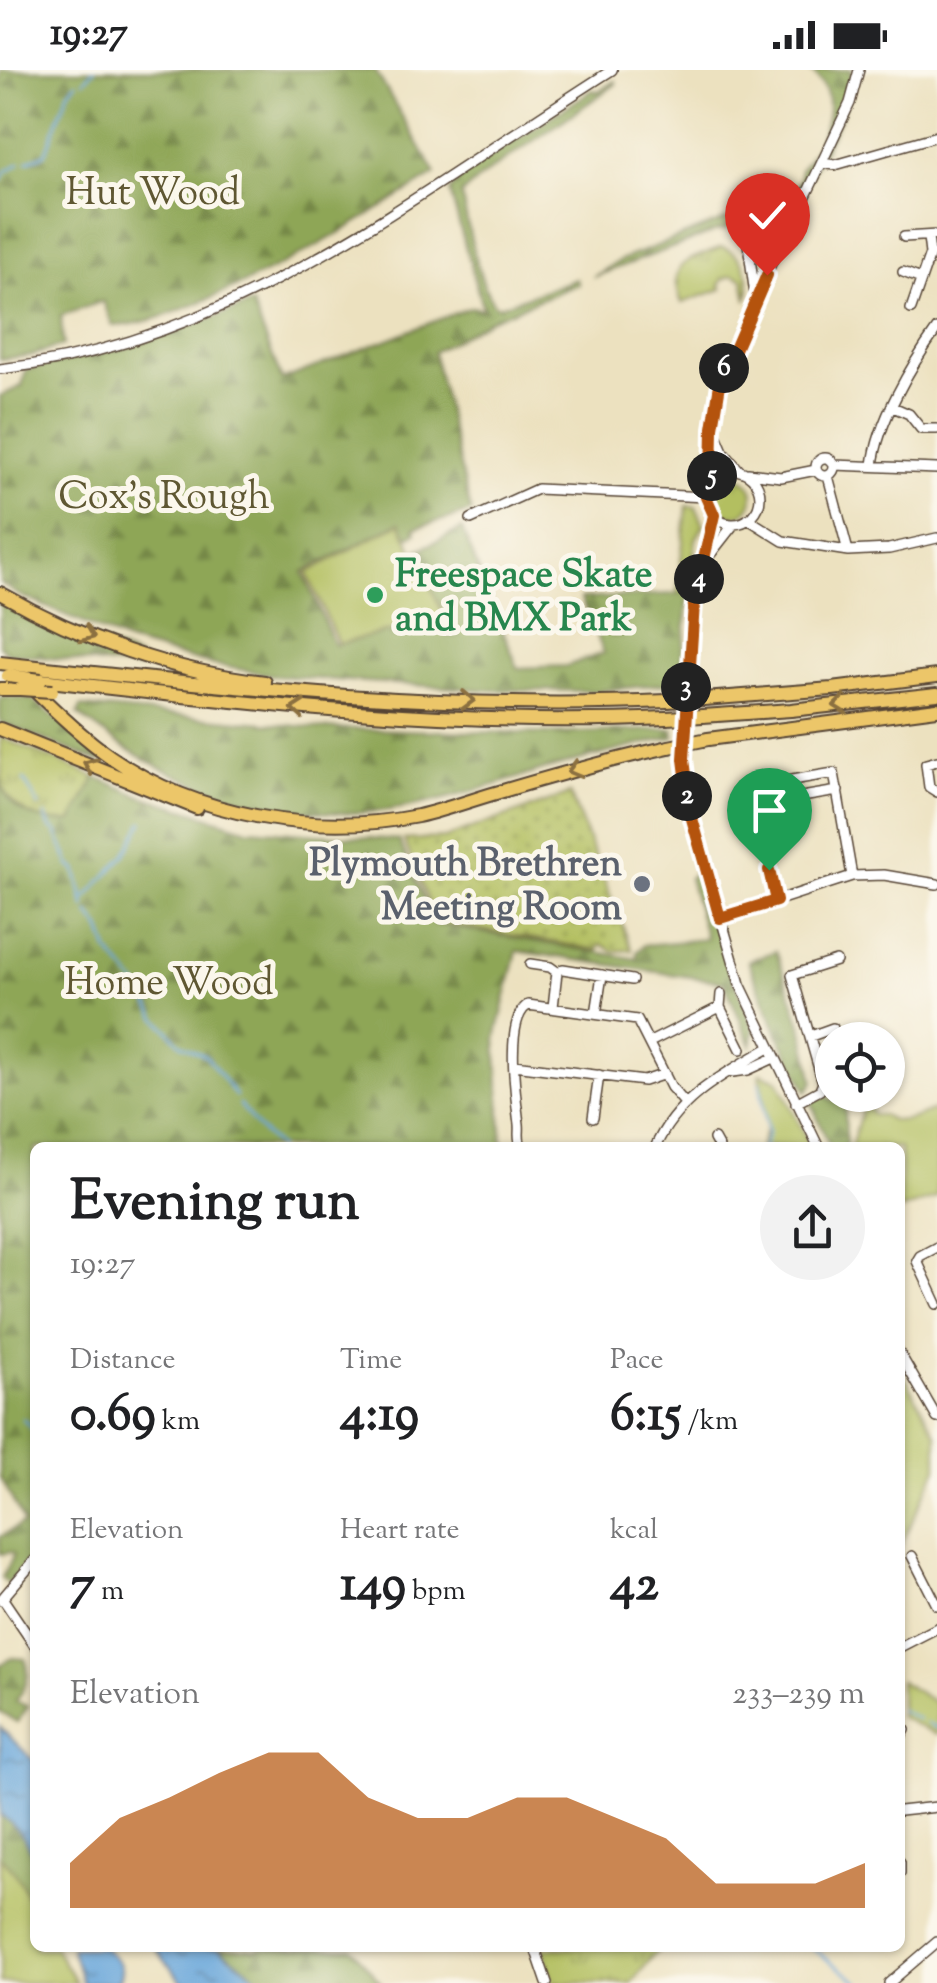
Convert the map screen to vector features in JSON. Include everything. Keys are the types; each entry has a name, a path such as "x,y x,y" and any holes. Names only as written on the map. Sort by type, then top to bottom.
{"highway":[{"path":"0,592 62,624 134,653 256,682 346,691 371,698"},
{"path":"0,656 49,705 112,758 180,793 248,814 320,824 402,818 708,739 937,708"},
{"path":"0,663 371,698 666,701 832,689 937,676"},
{"path":"3,680 41,680 398,717 548,720 703,716 937,694"},
{"path":"3,680 20,690 84,693 114,688"},
{"path":"0,730 172,800 228,815 248,814"}],"street":[{"path":"0,368 36,365 101,350 250,294 352,238 612,70"},
{"path":"816,1142 740,984 691,815 684,759 692,624 714,515 706,497 712,480 713,428 725,366 776,256 774,242 822,162 850,103 859,70"},
{"path":"822,162 835,166 937,136"},
{"path":"754,300 756,284 748,244 793,215"},
{"path":"760,236 774,242"},
{"path":"904,237 933,236 912,308"},
{"path":"751,261 760,265 770,262"},
{"path":"903,272 922,278"},
{"path":"873,466 874,451 910,370 937,330"},
{"path":"893,407 909,414 921,429 937,429"},
{"path":"703,564 734,524 748,520 758,508 760,495 753,478 723,451 713,428"},
{"path":"816,470 822,458 831,460 834,466"},
{"path":"834,466 937,470"},
{"path":"834,466 828,476 848,551"},
{"path":"712,480 724,472 781,477 816,470 828,476"},
{"path":"760,495 781,477"},
{"path":"471,519 537,488 706,497"},
{"path":"758,508 768,530"},
{"path":"714,515 734,524"},
{"path":"748,520 783,541 848,551 889,549 937,538"},
{"path":"937,760 926,764 925,772 928,787 937,792"},
{"path":"776,901 756,786 834,773 852,876"},
{"path":"759,804 838,791"},
{"path":"720,918 852,876 909,877 937,884"},
{"path":"796,1103 820,1090 822,1083 792,975 836,960"},
{"path":"530,964 557,972 553,1007"},
{"path":"564,970 632,980"},
{"path":"596,1014 602,975"},
{"path":"721,994 720,1007 741,1049"},
{"path":"519,1142 520,1128 513,1093 522,1007 553,1007 638,1020 664,1074 684,1102"},
{"path":"650,1042 720,1007"},
{"path":"811,1036 815,1035"},
{"path":"658,1142 684,1102 730,1072 771,1053"},
{"path":"514,1065 644,1081 664,1074"},
{"path":"593,1118 599,1075"},
{"path":"937,1247 917,1260 937,1304"},
{"path":"905,1363 937,1418"},
{"path":"912,1556 937,1605"},
{"path":"30,1566 2,1599 30,1639"},
{"path":"906,1575 918,1568"},
{"path":"905,1645 937,1628"},
{"path":"905,1810 937,1806"},
{"path":"889,1983 937,1942"},
{"path":"536,1952 547,1983"}],"green space":[{"name":"Hut Wood","path":"0,70 375,70 436,174 296,257 208,299 150,320 113,326 103,301 61,316 63,345 34,355 0,359"},
{"path":"809,70 852,70 842,114 795,206 761,223 717,231 593,277 623,259 785,197 799,182 800,170 827,119 826,93"},
{"name":"Cox's Rough","path":"615,81 616,84 461,194 479,271 497,307 576,279 578,284 491,319 433,352 471,512 415,528 416,533 407,537 399,523 303,572 334,645 444,618 414,552 462,529 518,668 566,666 604,653 581,599 689,593 680,682 598,691 489,690 277,676 210,664 127,642 0,583 0,396 22,386 26,370 128,347 252,304 282,380 471,307 483,309 450,192 463,174 593,90 598,92"},
{"path":"722,247 736,255 745,268 747,300 743,279 733,275 723,279 722,289 682,303 677,279 683,264"},
{"path":"733,476 747,482 753,496 747,510 733,516 719,510 713,496 719,482"},
{"path":"687,506 696,507 704,525 696,539 689,593 677,595"},
{"name":"Freespace Skate and BMX Park","path":"400,523 445,617 338,644 307,573"},
{"path":"0,598 141,659 145,665 138,668 7,653 0,646"},
{"path":"0,697 32,699 103,757 100,762 0,722"},
{"path":"81,707 319,728 551,734 673,729 674,737 422,804 345,813 272,806 203,786 107,736 78,714"},
{"path":"0,737 96,777 72,822 32,817 2,791"},
{"name":"Home Wood","path":"0,776 3,789 17,807 48,820 72,821 96,777 138,795 248,829 399,840 434,924 637,959 637,952 644,945 706,939 689,878 695,873 704,882 730,970 754,1030 751,1045 724,982 517,951 496,1038 503,1142 30,1142 30,1567 26,1564 8,1584 2,1578 14,1555 0,1554 0,1537 24,1523 0,1476"},
{"path":"570,794 632,950 613,951 601,944 598,950 436,922 404,840 445,838"},
{"path":"776,951 803,1030 814,1082 807,1091 748,961"},
{"path":"760,1073 778,1080 809,1142 762,1142 767,1128"},
{"path":"937,1109 937,1197 905,1208 905,1142 852,1142 861,1112 896,1120"},
{"path":"815,1112 845,1112 846,1142 828,1142"},
{"path":"905,1378 937,1435 937,1468 905,1536"},
{"path":"12,1658 25,1659 28,1670 16,1701 28,1707 17,1722 0,1712 0,1665"},
{"path":"905,1684 937,1704 937,1735 905,1719"},
{"path":"0,1815 13,1824 29,1846 30,1904 17,1877 0,1857"},
{"path":"0,1857 16,1875 27,1898 30,1952 57,1952 76,1983 0,1983"},
{"path":"224,1952 355,1952 381,1983 266,1983"},
{"path":"544,1952 657,1952 631,1983 553,1983"}],"water":[{"path":"0,1727 30,1757 30,1847 0,1815"},
{"path":"72,1952 108,1952 120,1964 117,1983 82,1983"},
{"path":"158,1952 223,1952 266,1983 183,1983"}],"waterway":[{"path":"84,81 94,70"},
{"path":"27,161 45,154 69,91 77,82"},
{"path":"0,181 5,172 20,163"},
{"path":"24,780 39,806"},
{"path":"45,815 76,870 85,907"},
{"path":"83,901 125,855 143,822"},
{"path":"89,913 101,929 109,952 142,991 156,1017 181,1044 207,1057 236,1096"},
{"path":"760,1083 768,1132 765,1142"},
{"path":"239,1104 273,1142"},
{"path":"23,1419 30,1426"},
{"path":"905,1712 918,1719"},
{"path":"926,1723 937,1728"},
{"path":"817,1952 860,1983"}],"place":[{"name":"Freespace Skate and BMX Park","path":"375,595"},
{"name":"Plymouth Brethren Meeting Room","path":"642,884"}],"route":[{"path":"767,275 725,366 716,402 712,480 706,497 714,515 694,603 684,759 691,815 720,918 776,901 769,870"}]}
